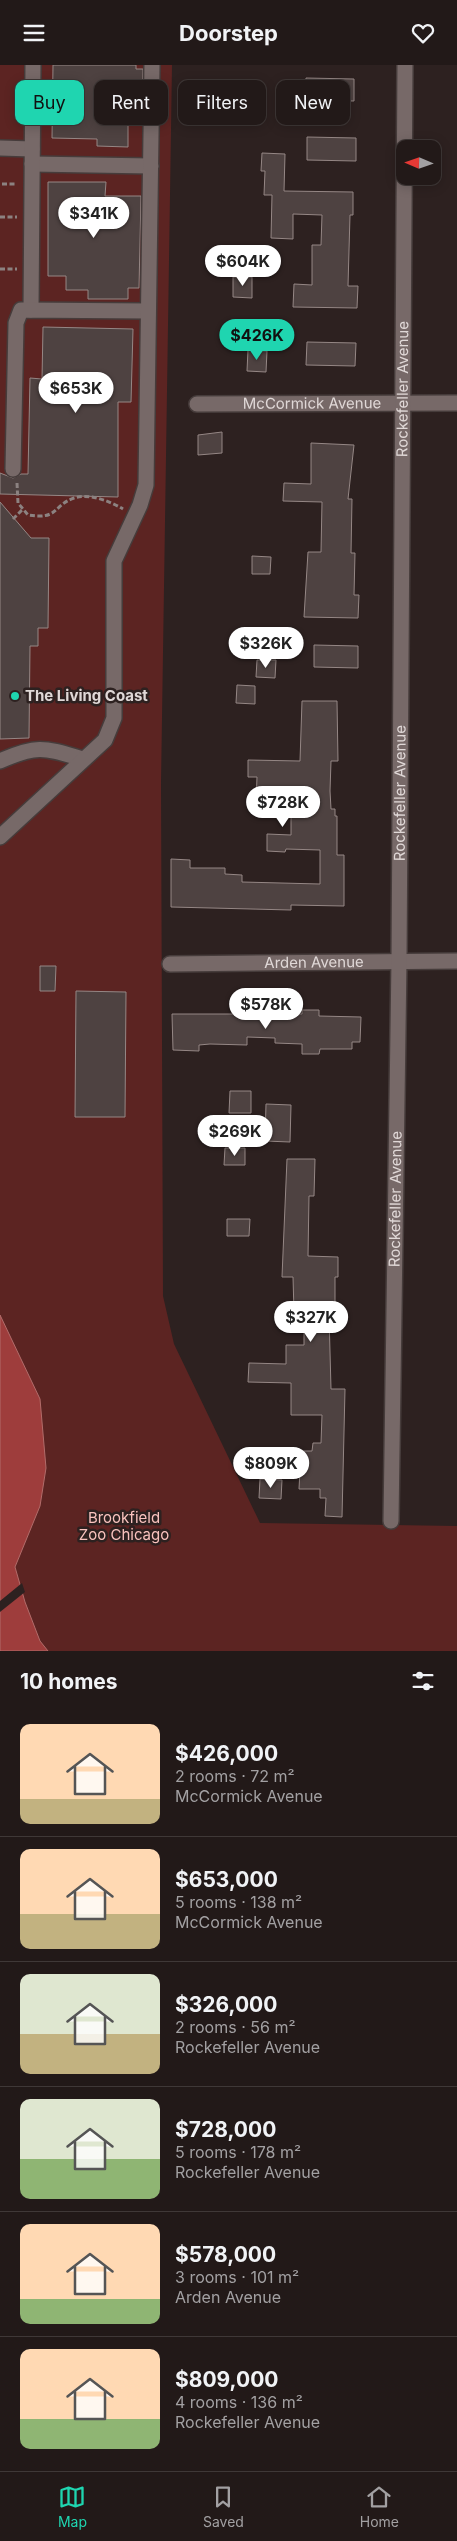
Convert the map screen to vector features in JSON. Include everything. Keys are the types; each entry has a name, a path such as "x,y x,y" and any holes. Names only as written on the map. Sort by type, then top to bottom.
{"street":[{"path":"31,310 33,65"},
{"path":"0,837 104,740 114,717 112,573 119,547 140,505 146,485 152,65"},
{"name":"Rockefeller Avenue","path":"391,1521 399,960 405,65"},
{"path":"0,148 32,149"},
{"path":"32,164 150,166"},
{"path":"13,469 16,323 21,310 148,311"},
{"name":"McCormick Avenue","path":"197,404 457,403"},
{"path":"0,761 30,750 45,748 83,759"},
{"name":"Arden Avenue","path":"170,963 457,961"}],"path":[{"path":"2,184 8,184"},
{"path":"13,469 17,469 18,503 28,515 48,516 74,498 106,499 134,515"},
{"path":"13,519 22,510"}],"green space":[{"name":"Brookfield Zoo Chicago","path":"0,65 172,65 161,783 163,1296 174,1344 260,1523 457,1526 457,1651 0,1651"}],"shaded area":[{"path":"0,1315 40,1399 46,1468 40,1506 15,1567 25,1602 40,1641 48,1651 0,1651"}],"pier":[{"path":"22,1583 25,1592 0,1612 0,1601"}],"building":[{"path":"53,65 136,65 136,69 143,69 143,80 94,80 94,125 128,125 128,147 97,146 97,139 52,138 52,125 84,125 84,80 53,80"},
{"path":"306,78 354,79 354,101 350,101 350,80 306,80"},
{"path":"307,137 356,138 356,161 307,160"},
{"path":"262,153 285,154 284,191 353,192 353,215 350,215 348,286 358,286 357,308 293,307 294,284 312,285 312,245 321,245 322,215 293,214 293,239 271,238 272,195 264,195 265,171 261,171"},
{"path":"48,182 106,182 105,196 141,196 139,288 128,288 128,299 88,299 88,290 66,290 66,276 48,276"},
{"path":"233,277 252,277 252,298 233,297"},
{"path":"43,327 133,329 131,402 118,402 118,497 0,494 0,473 13,478 21,474 28,474 30,378 42,379"},
{"path":"307,342 356,343 355,366 306,365"},
{"path":"248,350 267,351 266,372 247,371"},
{"path":"222,432 222,453 198,455 198,435"},
{"path":"311,443 354,445 348,499 352,499 351,553 355,553 354,595 359,595 358,618 304,617 308,552 321,552 322,502 283,501 284,483 311,484"},
{"path":"0,502 31,538 49,538 48,628 38,628 38,646 30,646 29,738 0,739"},
{"path":"252,556 271,557 270,574 252,574"},
{"path":"314,645 358,646 358,668 314,667"},
{"path":"257,660 276,660 275,678 256,677"},
{"path":"237,685 255,686 255,704 236,703"},
{"path":"302,701 337,701 338,761 331,761 330,791 331,809 335,809 335,816 337,816 337,855 344,855 344,906 291,905 291,910 171,907 171,859 190,860 190,868 225,868 225,874 242,875 242,882 320,884 320,850 286,849 285,852 267,851 267,834 291,835 291,804 256,804 257,777 248,777 248,760 300,761"},
{"path":"40,966 56,966 55,991 40,991"},
{"path":"76,991 126,992 125,1117 75,1117"},
{"path":"302,1010 319,1010 319,1016 361,1017 360,1042 352,1042 352,1049 320,1049 319,1054 302,1054 302,1044 275,1043 275,1038 247,1037 247,1045 210,1044 199,1045 199,1051 173,1050 172,1014 302,1014"},
{"path":"230,1091 251,1091 251,1113 229,1113"},
{"path":"266,1104 291,1105 290,1142 265,1141"},
{"path":"225,1148 245,1148 245,1165 224,1165"},
{"path":"287,1159 315,1159 314,1196 309,1196 308,1256 338,1257 338,1277 335,1277 335,1315 329,1315 331,1389 345,1389 342,1517 325,1516 326,1498 320,1498 320,1489 299,1489 301,1451 312,1451 313,1443 321,1443 322,1415 291,1415 291,1383 248,1382 249,1363 286,1364 286,1345 304,1345 304,1311 294,1312 293,1277 282,1277"},
{"path":"227,1219 250,1219 249,1236 227,1236"},
{"path":"260,1479 282,1480 281,1499 259,1498"}],"place":[{"name":"The Living Coast","path":"15,696"}]}
